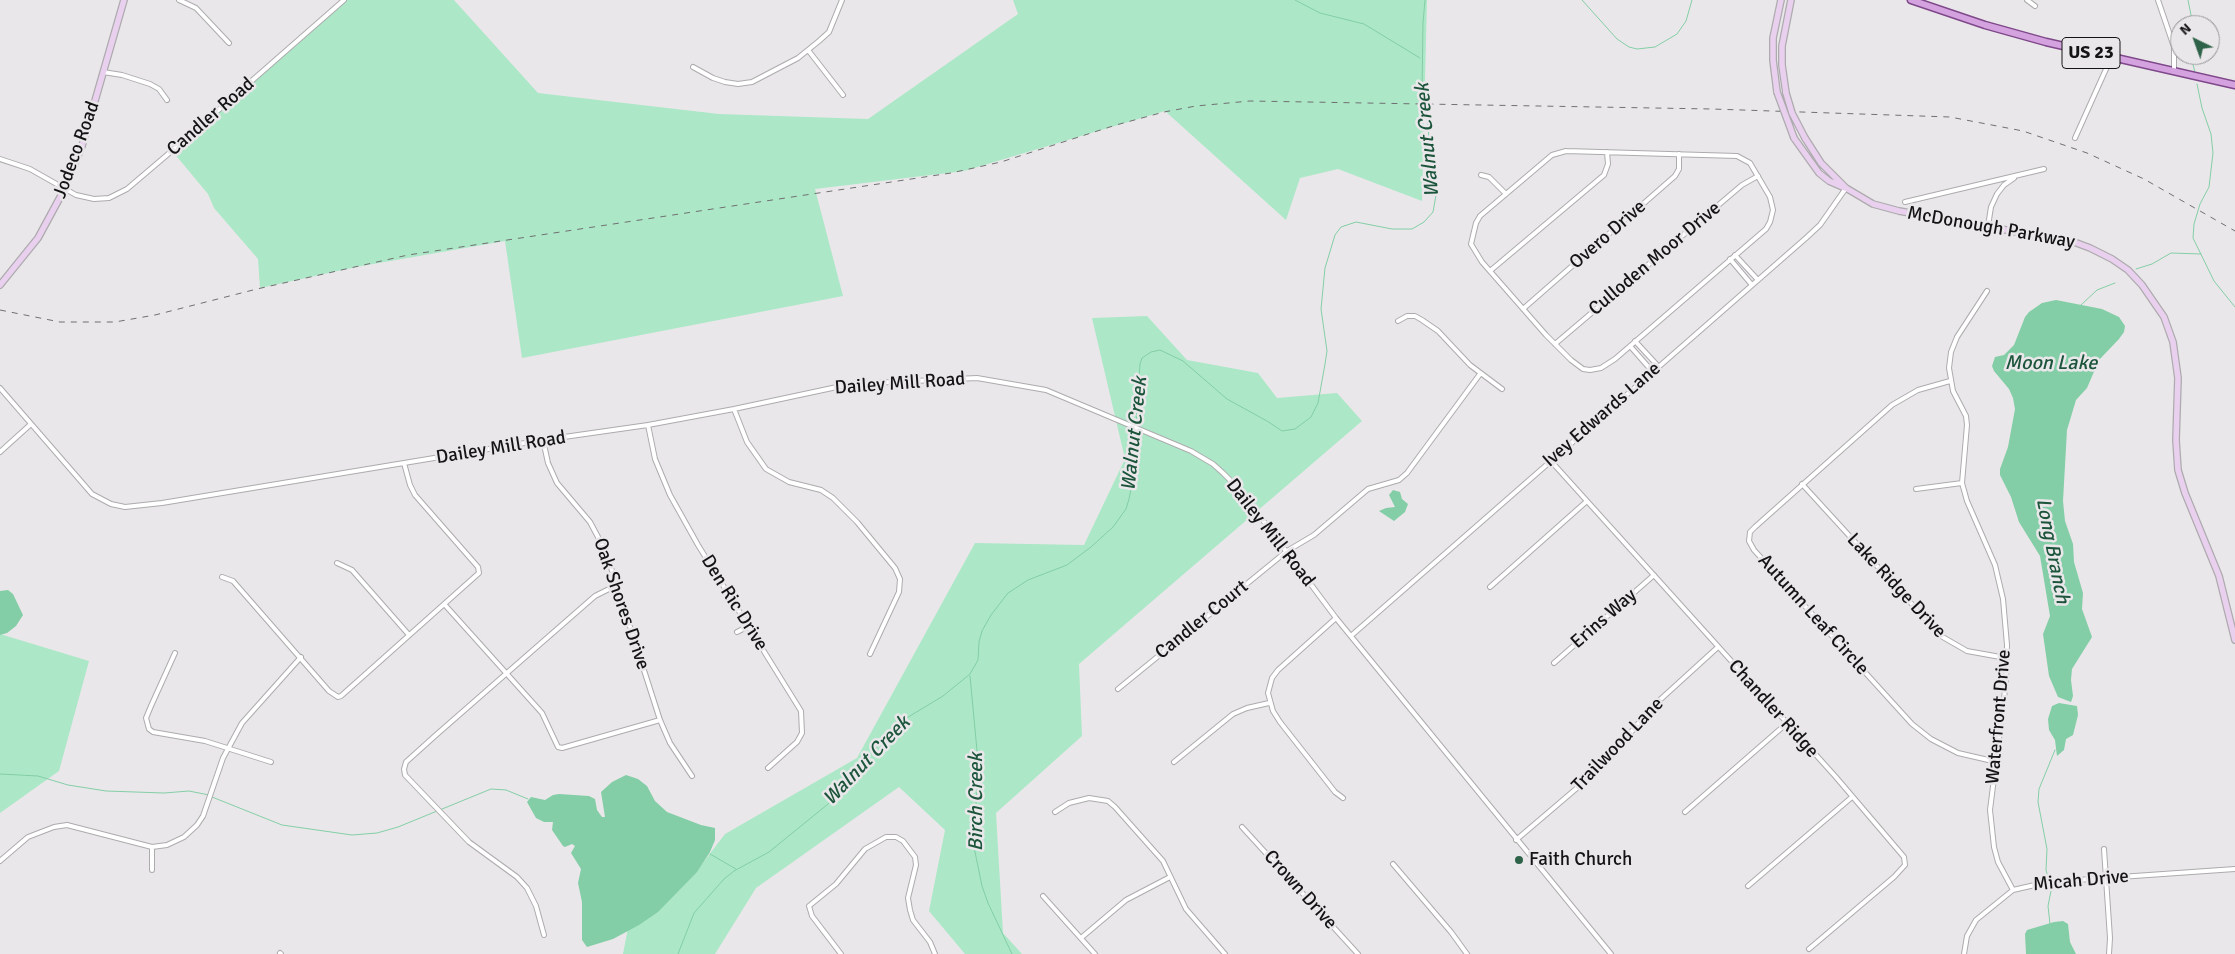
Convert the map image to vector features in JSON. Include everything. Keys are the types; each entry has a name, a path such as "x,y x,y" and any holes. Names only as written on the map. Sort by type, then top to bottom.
{"main road":[{"name":"US 23","path":"1911,0 1932,3 1985,25 2111,58 2235,85"}],"street":[{"name":"Jodeco Road","path":"0,285 42,232 64,190 82,146 124,0"},
{"path":"179,0 196,8 229,43"},
{"name":"Candler Road","path":"0,158 30,169 64,190 76,195 94,199 109,198 127,189 344,0"},
{"path":"693,67 725,82 738,84 752,82 798,58 829,32 842,0"},
{"path":"1781,0 1773,38 1773,65 1777,92 1794,138 1820,173 1829,181 1846,188"},
{"name":"McDonough Parkway","path":"1791,0 1782,46 1786,93 1792,113 1804,138 1821,163 1846,188 1873,204 1884,207 2056,238 2090,248 2128,270 2142,284 2168,326 2177,359 2176,450 2178,470 2185,493 2223,589 2235,640"},
{"path":"2027,0 2034,6"},
{"path":"2158,0 2174,48 2174,72"},
{"path":"808,50 843,95"},
{"path":"2075,138 2111,58"},
{"path":"104,72 122,75 150,84 159,90 167,100"},
{"path":"1557,152 1607,152 1737,156 1748,161 1758,176 1770,197 1772,216 1766,229 1630,346 1601,368 1590,370 1583,369 1555,344 1490,272 1473,250 1471,244 1473,232 1480,216 1557,152"},
{"path":"1490,272 1604,175 1608,164 1607,152"},
{"name":"Overo Drive","path":"1523,309 1675,176 1679,168 1679,154"},
{"path":"1905,202 2044,169"},
{"path":"1481,175 1489,176 1506,194"},
{"path":"1988,226 1991,207 1997,194 2004,185 2017,175"},
{"name":"Culloden Moor Drive","path":"1555,344 1742,185 1758,176"},
{"name":"Ivey Edwards Lane","path":"1352,635 1820,225 1846,188"},
{"path":"1735,255 1758,280"},
{"path":"1730,259 1752,285"},
{"name":"Waterfront Drive","path":"1987,291 1954,344 1949,368 1953,391 1966,416 1967,425 1962,483 2000,583 2006,620 2004,704 1990,810 1990,828 1998,862 2013,890"},
{"path":"1398,321 1407,316 1415,316 1422,320 1438,331 1461,357 1480,374 1502,389"},
{"path":"1635,341 1658,366"},
{"path":"1630,346 1652,371"},
{"path":"1589,376 1590,370"},
{"name":"Candler Court","path":"1118,689 1287,551 1314,535 1368,489 1398,480 1406,473 1480,374"},
{"name":"Dailey Mill Road","path":"0,388 92,494 111,504 125,507 162,504 543,440 648,425 734,410 831,388 889,382 977,378 1046,390 1191,451 1213,464 1241,491 1336,618 1352,635 1516,840 1611,954"},
{"name":"Autumn Leaf Circle","path":"1950,381 1918,390 1892,405 1752,530 1749,538 1752,548 1912,724 1931,739 1958,753 1997,762"},
{"path":"734,410 747,442 766,469 789,482 821,490 833,498 895,568 900,579 899,592 870,654"},
{"path":"0,452 31,424"},
{"name":"Den Ric Drive","path":"648,425 655,459 670,495 698,545 796,701 803,721 802,733 797,742 768,768"},
{"name":"Oak Shores Drive","path":"543,440 548,463 557,483 590,522 606,552 660,720 674,749 692,776"},
{"name":"Chandler Ridge","path":"1550,460 1894,843 1906,862 1894,877 1809,949"},
{"path":"222,577 233,581 329,691 338,697 446,605 477,576 480,570 415,495 404,463"},
{"path":"1916,489 1962,483"},
{"name":"Lake Ridge Drive","path":"1802,484 1941,636 1967,651 2006,658"},
{"path":"1490,586 1587,501"},
{"path":"337,563 352,570 409,635"},
{"name":"Erins Way","path":"1554,663 1654,576"},
{"path":"544,935 536,906 527,888 517,877 469,842 405,775 404,769 406,762 595,596 617,585"},
{"path":"446,605 542,713 558,748 660,720"},
{"path":"1336,618 1278,670 1269,687 1269,703 1280,722 1335,792 1343,798"},
{"path":"737,632 749,626"},
{"name":"Trailwood Lane","path":"1516,840 1604,765 1651,708 1718,647"},
{"path":"175,653 150,706 146,718 149,729 153,732 198,740 271,762"},
{"path":"0,861 28,837 54,827 67,825 152,847 176,842 191,833 206,809 217,773 227,749 253,708 301,657"},
{"path":"1174,762 1233,714 1247,708 1269,703"},
{"path":"1686,812 1786,724"},
{"path":"1748,886 1852,797"},
{"path":"1055,812 1069,803 1080,799 1098,798 1115,807 1163,861 1186,909 1225,954"},
{"name":"Crown Drive","path":"1242,827 1358,954"},
{"path":"841,954 812,916 809,906 836,884 865,849 886,837 896,837 903,842 915,857 916,866 908,898 910,910 913,920 930,942 935,954"},
{"path":"152,847 152,870"},
{"path":"2104,849 2110,938 2109,954"},
{"path":"1393,864 1451,932 1467,954"},
{"name":"Micah Drive","path":"1964,954 1966,936 1976,920 2013,890 2048,882 2235,870"},
{"path":"1081,938 1126,900 1170,877"},
{"path":"1043,896 1094,954"}],"shaded area":[{"path":"344,0 454,0 538,93 719,114 868,119 1018,14 1013,0 1427,0 1422,201 1338,169 1300,178 1286,220 1165,111 964,171 815,189 843,296 522,358 505,241 356,267 260,288 258,259 214,208 208,194 173,152"},
{"path":"1147,316 1187,360 1258,373 1277,398 1337,393 1362,421 1079,664 1082,736 996,813 1003,933 1022,954 965,954 929,911 945,830 899,787 756,888 715,954 623,954 629,923 695,873 725,834 857,758 975,543 1084,545 1125,459 1092,318"},
{"path":"0,634 89,661 59,771 0,813"}],"water":[{"name":"Moon Lake","path":"2056,300 2102,309 2119,317 2125,326 2124,332 2119,339 2099,360 2087,388 2076,400 2067,430 2063,501 2065,521 2073,544 2074,562 2083,593 2082,609 2092,637 2072,669 2073,696 2071,702 2058,697 2049,676 2043,634 2050,616 2040,556 2019,522 2011,497 2000,475 2000,469 2008,447 2015,409 2009,389 1992,366 1995,357 2004,355 2014,345 2025,317 2029,312 2042,303"},
{"path":"1393,490 1400,492 1402,499 1408,504 1405,512 1394,521 1379,511 1395,507 1389,495"},
{"path":"8,590 13,594 23,615 16,626 7,633 0,635 0,591"},
{"path":"2059,703 2077,706 2078,715 2073,735 2066,739 2064,750 2057,756 2055,740 2049,730 2048,719 2052,706"},
{"path":"626,775 638,779 647,786 655,801 667,812 701,825 715,828 715,840 710,852 697,872 658,912 613,939 587,947 582,940 582,902 578,883 581,869 571,853 575,846 572,844 563,846 552,830 553,822 544,822 536,818 527,802 531,797 545,800 559,794 589,796 595,799 597,810 602,817 605,817 601,792 612,782"},
{"path":"2063,921 2068,924 2070,942 2076,954 2026,954 2025,934 2027,930"}],"waterway":[{"path":"1295,0 1320,13 1364,24 1420,58"},
{"name":"Walnut Creek","path":"1136,425 1140,364 1142,358 1151,352 1160,350 1183,361 1227,399 1282,431 1295,429 1311,417 1318,403 1327,351 1321,309 1325,268 1335,235 1341,227 1356,222 1392,229 1412,229 1424,222 1433,212 1436,195 1427,120 1423,110 1422,90 1425,0"},
{"name":"Walnut Creek","path":"1582,0 1617,39 1629,47 1637,49 1655,47 1677,34 1686,21 1692,0"},
{"path":"2188,0 2191,15"},
{"path":"2193,65 2195,73"},
{"path":"2197,84 2202,108 2211,134 2213,153 2209,187 2200,204 2194,224 2193,238 2214,281 2235,307"},
{"name":"Long Branch","path":"2136,269 2152,264 2171,253 2201,254"},
{"name":"Long Branch","path":"2081,305 2097,290 2115,283"},
{"name":"Walnut Creek","path":"678,954 694,913 724,879 734,871 769,852 828,804 847,787 865,760 905,719 943,696 970,674 978,660 982,631 991,615 1008,593 1028,580 1067,565 1113,527 1126,509 1129,499 1133,480 1136,429"},
{"name":"Birch Creek","path":"970,676 978,761 974,847 982,886 988,903 1012,954"},
{"name":"Long Branch","path":"2048,877 2046,870 2047,849 2038,802 2039,789 2055,750"},
{"path":"0,774 38,776 68,785 106,791 164,793 189,791 209,795"},
{"path":"212,797 282,825 352,835 377,833 398,827 491,789 506,790 528,799"},
{"path":"710,854 736,869"},
{"name":"Long Branch","path":"2050,924 2048,906 2051,891"}],"railway":[{"path":"0,310 60,322 115,322 155,315 257,289 408,255 951,173 1001,162 1116,125 1164,112 1196,106 1250,101 1712,109 1950,117 2023,131 2087,153 2144,179 2235,231"}],"place":[{"name":"Faith Church","path":"1519,860"}]}
